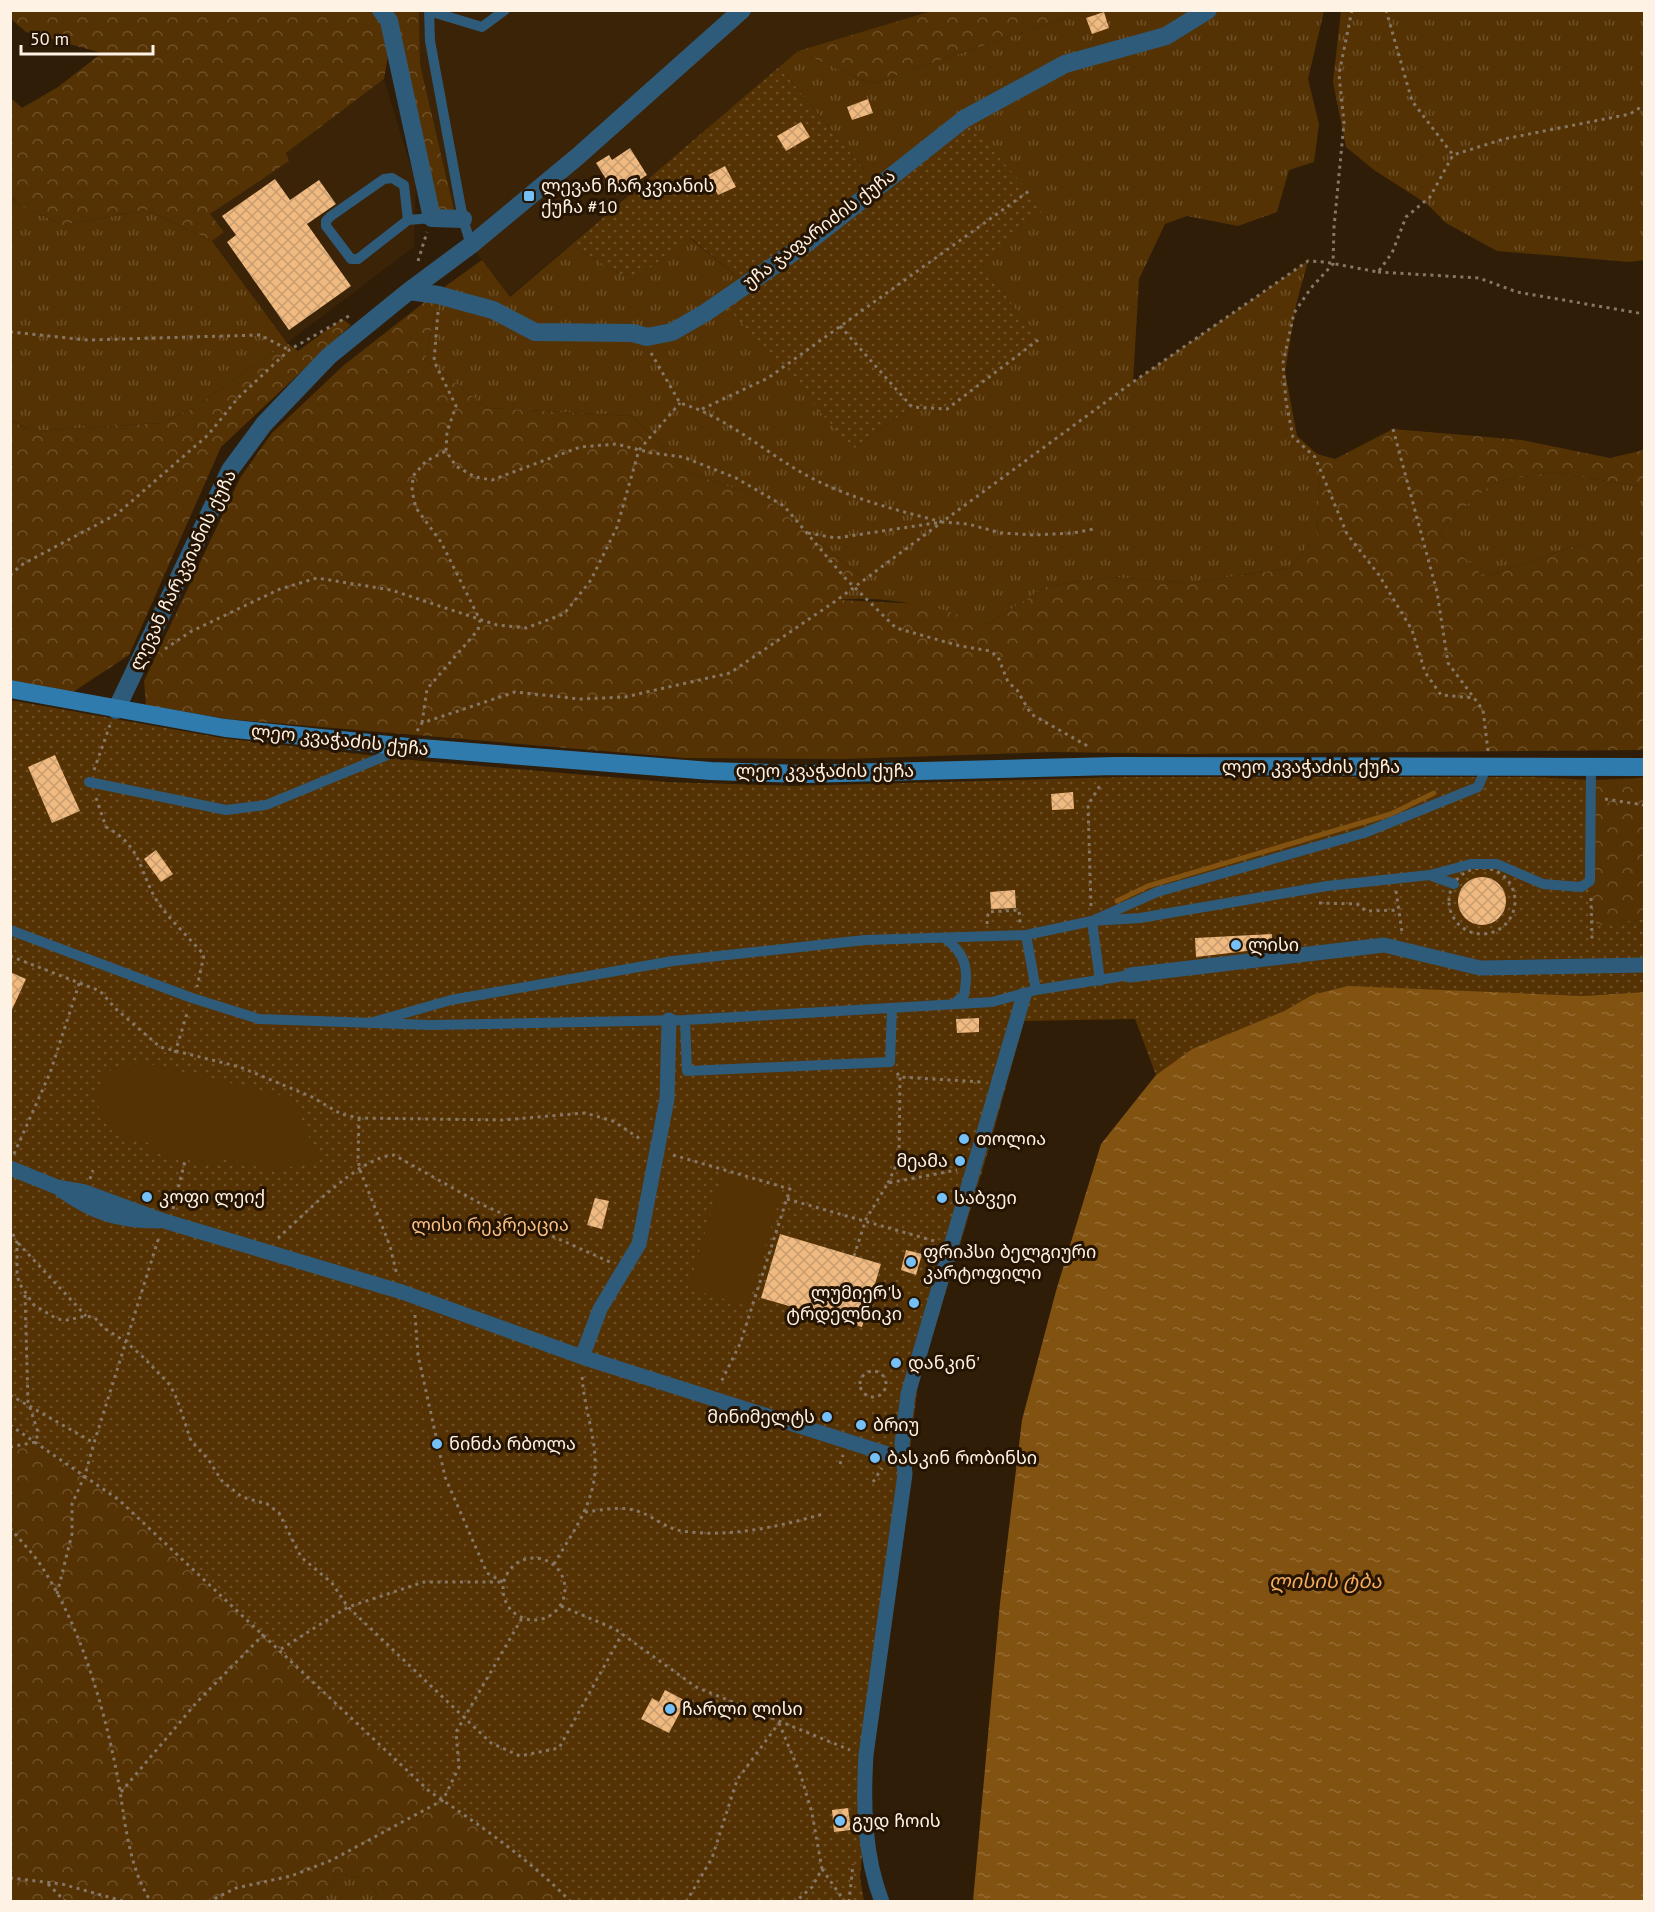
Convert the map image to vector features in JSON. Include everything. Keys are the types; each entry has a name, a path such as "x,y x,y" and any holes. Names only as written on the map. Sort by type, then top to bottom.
{"main road":[{"name":"ლეო კვაჭაძის ქუჩა","path":"10,689 225,728 408,747 635,766 769,773 1116,766 1644,767"}],"street":[{"path":"381,10 389,21 432,218 463,219"},
{"name":"ლევან ჩარკვიანის ქუჩა","path":"116,710 230,470 264,424 329,357 578,157 742,10"},
{"name":"უჩა ჯაფარიძის ქუჩა","path":"409,291 438,295 493,310 535,332 633,333 646,337 672,332 705,313 807,243 964,118 1065,64 1166,36 1208,10"},
{"path":"1130,975 1384,945 1480,968 1644,965"},
{"path":"882,1902 865,1822 866,1755 905,1474 903,1459 908,1394 998,1083 1030,993"},
{"path":"582,1357 600,1309 639,1245 667,1099 669,1020"},
{"path":"10,1168 57,1187 85,1192 167,1222 408,1295 582,1357 903,1459"}],"lane":[{"path":"471,245 463,219 430,41 429,11 482,27 505,10"},
{"path":"408,220 404,185 392,178 384,179 331,216 326,221 326,226 351,259 358,259 408,220 432,218"},
{"path":"89,782 226,810 266,805 408,747"},
{"path":"1092,921 1157,892 1401,820 1448,797 1478,787 1486,768"},
{"path":"373,1022 451,1000 674,961 865,940 1026,935 1092,921 1140,918 1302,891 1430,875 1471,864 1497,864 1543,884 1581,887 1590,881 1591,768"},
{"path":"1430,875 1454,884"},
{"path":"1092,921 1100,981"},
{"path":"10,930 192,999 259,1019 431,1025 685,1020 992,1002 1130,975"},
{"path":"1026,935 1030,993"},
{"path":"946,939 960,950 965,964 964,995 955,1003"},
{"path":"685,1020 687,1071 890,1062 892,1008"}],"path":[{"path":"1352,10 1339,74 1344,123 1334,227 1333,264 1311,288 1294,313 1283,363 1286,402 1293,437 1315,457 1347,534 1379,575 1412,630 1425,672 1441,695 1475,698"},
{"path":"1386,10 1412,101 1453,155"},
{"path":"1378,272 1392,253 1406,217 1430,197 1453,155 1504,139 1630,114 1644,105"},
{"path":"702,409 768,378 1029,191"},
{"path":"409,291 432,218"},
{"path":"422,723 515,692 580,699 625,697 730,673 854,586 1133,382 1308,261 1378,272 1479,278 1517,292 1644,314"},
{"path":"438,295 434,361 456,406 447,432 446,451 456,466 475,477 492,480 580,447 616,444 684,457 736,478 784,506 854,586 896,628 960,646 990,651 998,657 1008,682 1017,690 1031,714 1093,750"},
{"path":"840,326 912,406 947,409 1038,340"},
{"path":"10,332 88,340 260,335 289,350 238,398 208,435 117,514 23,564 10,575"},
{"path":"646,337 651,353 680,403 702,409 801,473 864,501 942,522 968,524 1001,533 1035,535 1094,529"},
{"path":"163,650 190,632 280,588 317,578 391,590 497,625 526,628 564,614 591,580 617,527 639,450 680,403"},
{"path":"1393,429 1437,592 1448,663 1483,710 1488,742 1486,768"},
{"path":"408,747 422,723 427,689 478,630 480,620 441,542 416,508 412,491 413,476 426,461 446,451"},
{"path":"806,533 836,538 942,522"},
{"path":"116,710 89,782 106,827 124,837 138,858 153,895 204,955 201,978"},
{"path":"1091,906 1088,805 1116,766"},
{"path":"1591,798 1644,805"},
{"path":"1479,868 1500,873 1513,890 1515,901 1508,921 1490,933 1468,931 1453,915 1449,905 1454,884 1461,876 1479,868"},
{"path":"1590,881 1592,939"},
{"path":"1302,891 1305,904 1357,904 1366,911 1399,910 1401,930"},
{"path":"987,923 988,912 1019,910 1020,924"},
{"path":"10,956 80,981 100,991 116,1009 160,1047 175,1053 240,1067 312,1097 341,1114 359,1118 502,1120 585,1113 613,1121 657,1150 790,1189 740,1344 713,1397"},
{"path":"10,1161 50,1073 80,981"},
{"path":"175,1053 192,999"},
{"path":"854,1256 866,1219 888,1183 899,1159 900,1077 890,1062"},
{"path":"900,1077 998,1083"},
{"path":"359,1118 360,1170 408,1295 418,1355 445,1477 487,1573 503,1582"},
{"path":"263,1251 348,1176 386,1155 394,1155 483,1205 626,1268"},
{"path":"57,1596 72,1534 72,1504 85,1476 185,1161"},
{"path":"888,1183 974,1167"},
{"path":"787,1198 866,1219 950,1246"},
{"path":"10,1227 18,1243 86,1316"},
{"path":"18,1243 16,1273 25,1294 28,1402 38,1432 36,1442"},
{"path":"25,1294 43,1312 66,1320 86,1316 95,1318 104,1328 126,1342 170,1385 191,1441 208,1459 222,1481 242,1497 267,1504 279,1513 301,1557 332,1583 348,1607 491,1743 520,1756 559,1748 622,1634"},
{"path":"554,1564 585,1512 595,1472 583,1396 582,1357"},
{"path":"871,1371 880,1372 887,1383 885,1392 878,1397 865,1395 860,1388 861,1379 871,1371"},
{"path":"10,1395 28,1402 94,1443"},
{"path":"10,1425 119,1500 429,1791 553,1883 571,1902"},
{"path":"10,1447 36,1442"},
{"path":"585,1512 621,1508 638,1511 680,1531 731,1533 788,1524 823,1514"},
{"path":"10,1528 40,1564 83,1647 110,1740 121,1792 127,1839 142,1888 151,1902"},
{"path":"526,1558 537,1558 554,1564 565,1584 561,1606 544,1619 522,1618 506,1604 503,1582 516,1563 526,1558"},
{"path":"280,1649 348,1607 424,1582 503,1582"},
{"path":"561,1606 590,1617 622,1634 696,1687 779,1723 866,1755"},
{"path":"208,1902 236,1888 291,1876 332,1860 443,1800 459,1767 456,1732 522,1618"},
{"path":"121,1792 197,1702 264,1634"},
{"path":"779,1723 801,1776 813,1813 822,1869 845,1902"},
{"path":"686,1902 711,1858 737,1780 779,1723"},
{"path":"795,1902 812,1887 822,1869"},
{"path":"10,1878 47,1882 126,1902"},
{"path":"47,1882 66,1902"}],"shaded area":[{"path":"419,11 935,11 798,51 509,297 471,245 454,210 420,64"},
{"path":"384,79 416,184 414,247 287,343 212,241 224,232 210,214 288,161 286,153"}],"green space":[{"path":"935,10 1085,11 871,84 798,51"},
{"path":"11,11 419,11 420,64 454,210 432,218 394,20 384,79 286,153 289,161 210,214 224,232 212,241 146,210 63,225 17,204 11,195 10,97 22,108 58,87 102,53 26,32 11,19"},
{"path":"1085,11 1324,11 1308,79 1319,124 1314,162 1289,170 1277,212 1238,226 1187,216 1165,224 1139,279 1133,382 1308,261 1296,305 1285,372 1297,436 1317,454 1319,497 1317,535 1290,568 1189,583 1111,577 1047,586 988,624 914,604 876,599 837,600 863,578 768,500 687,472 632,416 488,408 425,360 440,290 482,260 510,297 571,245 632,281 690,238 746,284 853,449 912,407 947,409 1037,339 982,263 878,186 779,67 798,51 871,84"},
{"path":"1341,11 1644,11 1644,260 1630,262 1497,251 1446,223 1427,204 1374,170 1346,147 1333,82"},
{"path":"779,67 878,186 964,119 1045,209 982,263 1038,340 947,409 912,407 853,449 722,301 746,284 691,238 632,281 571,245"},
{"path":"10,195 17,204 63,225 146,210 212,241 287,343 192,409 161,423 32,431 11,420"},
{"path":"440,290 425,360 488,408 632,416 687,472 768,500 864,579 839,600 924,604 988,624 1047,586 1111,577 1189,583 1290,568 1317,535 1319,497 1317,454 1335,459 1393,429 1522,440 1610,458 1644,450 1644,487 1552,472 1495,482 1448,521 1439,533 1484,577 1584,543 1644,543 1644,750 1187,754 1055,752 844,759 685,758 227,719 146,705 144,681 240,478 272,433 344,365"},
{"path":"342,319 351,325 221,447 129,655 70,694 11,681 10,420 32,431 161,423 192,409 287,343 298,351"},
{"path":"1552,472 1644,487 1644,543 1584,543 1484,577 1439,533 1448,521 1495,482"},
{"name":"ლისი რეკრეაცია","path":"10,700 222,738 411,760 668,782 792,786 1126,777 1532,777 1591,780 1590,881 1596,926 1644,919 1644,992 1584,996 1469,992 1312,995 1284,1011 1192,1049 1156,1075 1135,1019 1024,1021 987,1155 918,1384 865,1822 860,1877 864,1901 571,1901 521,1857 429,1791 119,1500 11,1425"},
{"path":"1644,778 1644,919 1596,927 1590,881 1591,780"},
{"path":"146,1063 292,1098 319,1160 275,1171 219,1158 215,1166 153,1152 150,1143 118,1135 111,1130 101,1114 98,1104 99,1085 103,1077 114,1068"},
{"path":"723,1173 782,1191 747,1306 688,1288"},
{"name":"ნინძა რბოლა","path":"411,1313 419,1315 423,1357 456,1488 494,1572 481,1575 437,1477 413,1356"},
{"path":"10,1425 119,1500 429,1791 521,1857 571,1901 374,1901 377,1894 362,1878 336,1874 322,1901 11,1901"},
{"path":"336,1874 362,1878 377,1894 374,1901 322,1901"}],"water":[{"name":"ლისის ტბა","path":"1348,986 1584,996 1644,992 1644,1901 973,1901 1000,1603 1022,1420 1056,1291 1101,1144 1156,1075 1192,1049 1284,1011 1312,995"}],"building":[{"path":"1104,12 1109,28 1092,34 1086,18"},
{"path":"868,99 873,113 852,120 847,107"},
{"path":"801,122 810,137 786,151 777,136"},
{"path":"630,148 647,175 616,195 596,163 609,155 612,160"},
{"path":"725,166 736,187 718,195 708,175"},
{"path":"275,179 290,200 319,180 336,204 307,224 351,286 289,330 227,242 236,235 222,216"},
{"path":"55,755 80,811 52,823 28,767"},
{"path":"1073,792 1074,809 1052,810 1051,794"},
{"path":"156,850 173,874 161,882 144,859"},
{"path":"1482,877 1499,884 1506,901 1499,918 1482,925 1465,918 1458,901 1465,884"},
{"path":"1015,890 1016,908 991,909 990,892"},
{"path":"1272,934 1272,948 1196,957 1195,938"},
{"path":"10,972 26,979 10,1014"},
{"path":"979,1018 979,1032 957,1033 956,1019"},
{"path":"595,1198 609,1201 602,1229 587,1225"},
{"path":"780,1234 881,1264 862,1327 761,1298"},
{"path":"906,1250 922,1254 916,1275 901,1270"},
{"path":"665,1690 686,1701 669,1733 641,1719 652,1698 659,1702"},
{"path":"848,1808 851,1830 834,1832 832,1810"}],"waterway":[{"path":"1117,901 1148,886 1391,814 1434,793"}],"place":[{"name":"ლევან ჩარკვიანის ქუჩა #10","path":"529,196"},
{"name":"ლისი","path":"1236,945"},
{"name":"თოლია","path":"964,1139"},
{"name":"მეამა","path":"960,1161"},
{"name":"კოფი ლეიქ","path":"147,1197"},
{"name":"საბვეი","path":"942,1198"},
{"name":"ფრიპსი ბელგიური კარტოფილი","path":"911,1262"},
{"name":"ლუმიერ'ს ტრდელნიკი","path":"914,1303"},
{"name":"დანკინ'","path":"896,1363"},
{"name":"მინიმელტს","path":"827,1417"},
{"name":"ბრიუ","path":"861,1425"},
{"name":"ნინძა რბოლა","path":"437,1444"},
{"name":"ბასკინ რობინსი","path":"875,1458"},
{"name":"ჩარლი ლისი","path":"670,1709"},
{"name":"გუდ ჩოის","path":"840,1821"}]}
